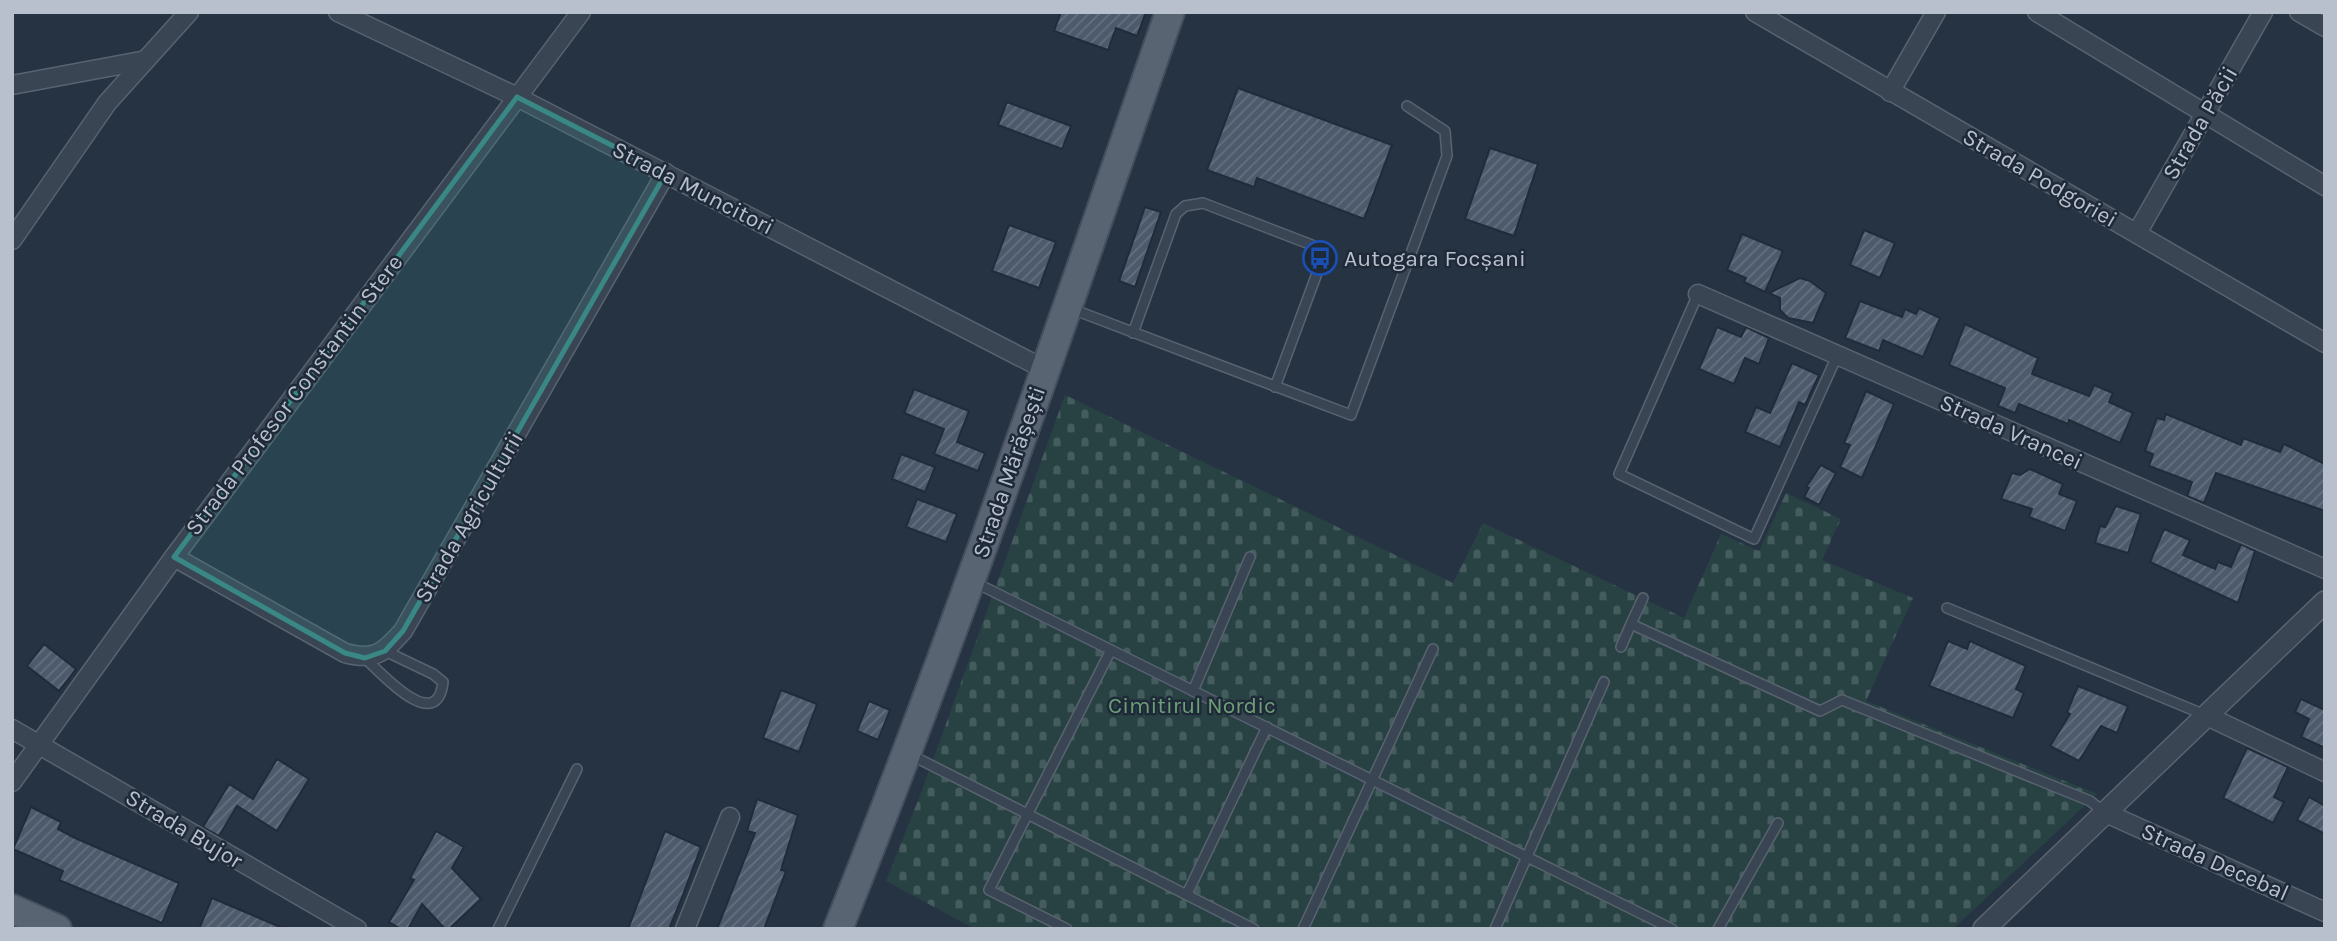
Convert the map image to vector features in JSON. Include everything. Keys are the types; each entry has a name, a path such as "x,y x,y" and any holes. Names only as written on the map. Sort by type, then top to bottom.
{"main road":[{"name":"Strada Mărășești","path":"838,929 971,580 1170,12"},
{"path":"12,909 57,929"}],"street":[{"path":"12,240 107,103 141,61 189,12"},
{"name":"Strada Muncitori","path":"338,12 517,97 1044,369"},
{"name":"Strada Profesor Constantin Stere","path":"12,782 42,744 174,557 581,12"},
{"name":"Strada Podgoriei","path":"1755,12 2325,343"},
{"path":"1890,92 1936,12"},
{"path":"2037,12 2325,186"},
{"name":"Strada Păcii","path":"2137,233 2263,12"},
{"path":"2299,12 2325,27"},
{"path":"12,85 141,61"},
{"name":"Strada Agriculturii","path":"385,651 403,631 666,173"},
{"name":"Strada Vrancei","path":"1698,294 2325,569"},
{"path":"174,557 345,653 365,658 385,651"},
{"path":"1984,929 2325,602"},
{"path":"2205,715 2325,772"},
{"name":"Strada Bujor","path":"12,729 357,929"},
{"name":"Strada Decebal","path":"2106,813 2325,912"},
{"path":"685,929 730,817"}],"lane":[{"path":"1066,307 1351,415 1447,156 1446,131 1407,106"},
{"path":"1133,333 1177,214 1185,206 1203,203 1312,245 1318,260 1316,276 1275,387"},
{"path":"1698,294 1619,474 1754,539 1838,356"},
{"path":"1193,691 1250,556"},
{"path":"971,580 1672,929"},
{"path":"1621,647 1643,598"},
{"path":"1947,608 2205,715"},
{"path":"1631,624 1820,711 1842,699 2090,801 2106,813"},
{"path":"1303,929 1433,649"},
{"path":"1067,929 989,890 1111,650"},
{"path":"365,658 408,699 423,704 435,700 442,693 443,682 433,674 385,651"},
{"path":"1495,929 1604,682"},
{"path":"1187,894 1267,727"},
{"path":"907,753 1255,929"},
{"path":"498,929 578,769"},
{"path":"1718,929 1778,823"}],"highlighted area":[{"path":"517,97 666,173 403,631 385,651 365,658 345,653 174,557"}],"green space":[{"name":"Cimitirul Nordic","path":"1065,395 1453,583 1483,523 1684,618 1721,534 1759,551 1786,493 1841,519 1822,560 1913,598 1866,701 2097,794 1953,929 975,929 886,881 921,793"}],"building":[{"path":"1061,12 1146,12 1137,36 1116,28 1108,50 1054,31"},
{"path":"1238,88 1392,145 1364,219 1257,178 1254,187 1207,170"},
{"path":"1007,102 1071,126 1062,149 998,125"},
{"path":"1490,148 1538,164 1514,236 1465,219"},
{"path":"1145,207 1161,212 1135,287 1119,281"},
{"path":"1009,225 1056,242 1039,288 992,271"},
{"path":"1864,230 1895,243 1880,278 1850,265"},
{"path":"1742,234 1783,251 1765,292 1744,282 1746,278 1727,270"},
{"path":"1800,278 1810,281 1826,293 1813,323 1788,318 1780,310 1780,298 1769,293"},
{"path":"1860,301 1902,317 1905,309 1916,314 1919,308 1940,318 1923,357 1883,340 1879,351 1845,338"},
{"path":"1965,324 2038,358 2032,374 2089,396 2094,385 2113,393 2109,402 2133,413 2120,443 2069,420 2068,424 2019,404 2015,413 1998,406 2005,388 1949,365"},
{"path":"1717,327 1741,337 1746,327 1769,338 1759,364 1745,358 1734,384 1699,369"},
{"path":"1792,363 1819,375 1805,405 1799,402 1780,447 1745,432 1756,407 1770,413"},
{"path":"914,389 969,411 957,442 985,453 978,471 934,454 944,429 904,413"},
{"path":"1866,391 1894,404 1862,478 1840,467 1850,445 1844,443"},
{"path":"2166,414 2241,445 2243,438 2280,452 2284,444 2325,464 2325,511 2216,473 2204,503 2187,496 2192,482 2149,466 2153,454 2145,451 2157,418 2164,420"},
{"path":"901,454 935,467 925,492 892,479"},
{"path":"1821,465 1836,473 1819,505 1804,497 1809,488 1806,487"},
{"path":"2030,469 2063,484 2059,494 2077,501 2065,531 2029,517 2032,509 2001,499 2012,473 2020,475"},
{"path":"917,499 957,514 946,542 906,527"},
{"path":"2116,506 2141,514 2128,553 2095,543 2100,526 2105,527"},
{"path":"2164,529 2190,540 2183,555 2215,569 2218,562 2231,567 2241,544 2255,551 2238,603 2150,562"},
{"path":"1948,641 1967,649 1970,641 2026,666 2016,689 2024,693 2013,718 1929,686"},
{"path":"44,644 76,669 59,691 27,666"},
{"path":"2078,686 2128,706 2117,733 2101,726 2079,761 2050,746 2070,714 2067,712"},
{"path":"781,690 817,704 799,752 763,738"},
{"path":"2301,699 2325,710 2325,748 2301,737 2309,719 2295,712"},
{"path":"869,701 890,710 878,740 857,731"},
{"path":"2247,748 2288,767 2274,797 2284,802 2273,823 2223,798"},
{"path":"277,759 309,779 277,831 237,806 219,836 203,827 229,784 253,799"},
{"path":"2309,797 2325,806 2325,834 2297,820"},
{"path":"757,799 798,815 781,870 786,871 764,929 717,929 755,833 747,831"},
{"path":"31,807 61,822 58,829 75,838 179,883 162,923 59,880 63,871 13,849"},
{"path":"436,831 464,847 452,868 481,899 449,929 445,929 422,904 408,929 401,929 389,922 414,880 410,878"},
{"path":"665,831 701,847 681,900 669,929 628,929"},
{"path":"212,898 285,929 199,929"}],"place":[{"name":"Autogara Focșani","path":"1320,258"}]}
